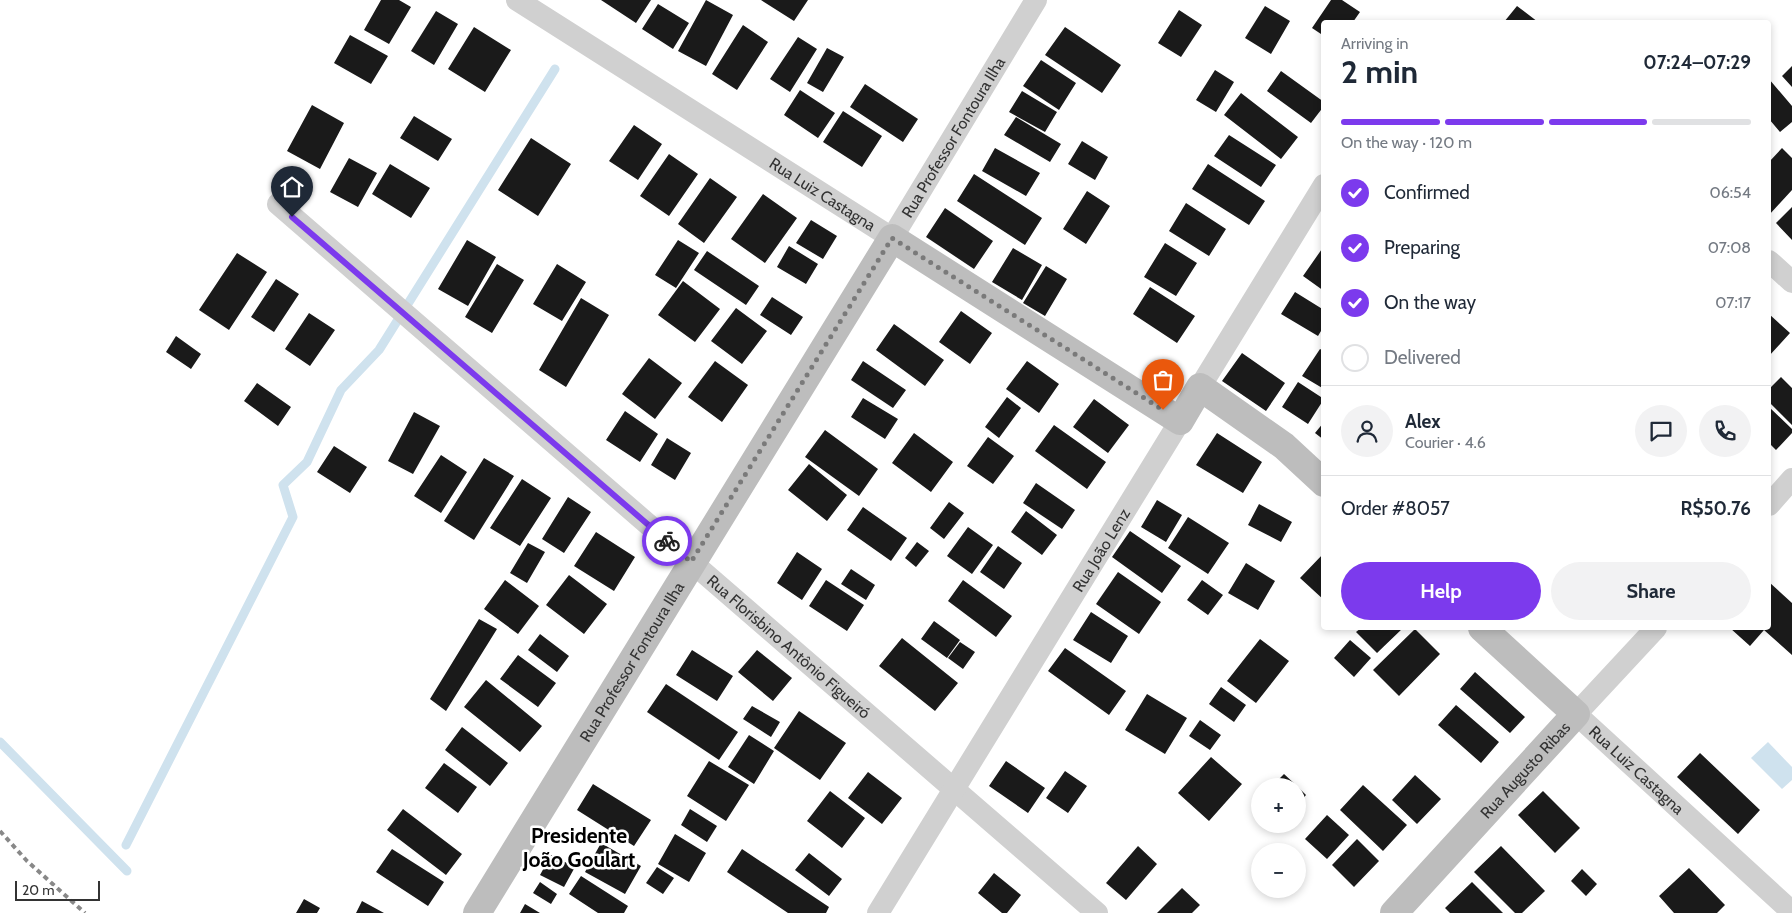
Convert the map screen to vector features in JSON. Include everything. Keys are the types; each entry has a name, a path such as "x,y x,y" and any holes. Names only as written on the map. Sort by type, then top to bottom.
{"street":[{"name":"Rua Luiz Castagna","path":"517,0 1180,421"},
{"name":"Rua Professor Fontoura Ilha","path":"476,913 892,238 1036,0"},
{"name":"Rua João Lenz","path":"878,913 1321,190"},
{"name":"Rua Florisbino Antônio Figueiró","path":"278,204 1097,913"},
{"path":"1771,263 1792,282"},
{"path":"1200,387 1284,446 1321,480"},
{"path":"1771,503 1792,479"},
{"name":"Rua Luiz Castagna","path":"1484,630 1792,912"},
{"name":"Rua Augusto Ribas","path":"1394,913 1654,630"}],"water":[{"path":"1768,742 1792,767 1792,780 1782,789 1751,758"}],"building":[{"path":"381,0 399,0 411,7 389,44 364,30"},
{"path":"601,0 651,0 636,23"},
{"path":"706,0 733,15 706,66 678,51"},
{"path":"761,0 808,0 794,21"},
{"path":"1331,0 1342,0 1360,12 1354,20 1321,20 1321,34 1312,28"},
{"path":"658,4 689,23 673,49 642,29"},
{"path":"1265,6 1290,21 1271,54 1245,38"},
{"path":"1517,6 1535,20 1506,20"},
{"path":"1179,10 1202,25 1181,57 1158,43"},
{"path":"436,11 458,24 434,65 411,51"},
{"path":"743,25 768,42 737,90 712,74"},
{"path":"474,27 511,50 485,92 448,69"},
{"path":"1065,27 1121,65 1102,93 1045,55"},
{"path":"350,35 388,56 371,84 334,63"},
{"path":"798,37 817,49 790,92 770,79"},
{"path":"827,48 844,57 823,92 807,83"},
{"path":"1041,60 1076,83 1059,110 1023,86"},
{"path":"1792,66 1792,87 1782,76"},
{"path":"1215,70 1234,82 1216,112 1196,100"},
{"path":"1281,71 1321,100 1321,110 1311,123 1267,91"},
{"path":"1771,81 1792,106 1792,122 1780,132 1771,121"},
{"path":"865,84 918,119 903,142 850,107"},
{"path":"800,90 835,113 818,138 784,115"},
{"path":"1022,91 1057,112 1045,132 1009,112"},
{"path":"1241,93 1298,137 1281,159 1224,115"},
{"path":"312,105 344,123 320,169 287,151"},
{"path":"843,111 882,136 862,167 823,142"},
{"path":"414,116 452,139 438,161 400,138"},
{"path":"1016,117 1061,144 1050,162 1004,135"},
{"path":"634,125 662,144 638,180 609,161"},
{"path":"1229,135 1276,165 1261,187 1214,156"},
{"path":"531,138 571,164 538,216 498,190"},
{"path":"1082,141 1108,157 1095,180 1068,164"},
{"path":"995,148 1040,173 1026,196 982,171"},
{"path":"1782,148 1792,158 1792,190 1771,213 1771,160"},
{"path":"669,154 698,174 669,216 640,196"},
{"path":"349,158 377,173 358,207 330,192"},
{"path":"390,164 430,188 411,218 372,194"},
{"path":"1208,164 1265,201 1249,225 1192,189"},
{"path":"974,174 1042,218 1025,245 957,201"},
{"path":"710,178 737,197 704,243 678,224"},
{"path":"1087,191 1110,206 1086,244 1063,229"},
{"path":"763,194 797,218 765,263 731,239"},
{"path":"1186,203 1226,229 1209,256 1169,231"},
{"path":"1792,207 1792,240 1776,223"},
{"path":"945,208 993,241 974,269 926,237"},
{"path":"811,220 837,236 823,259 796,243"},
{"path":"467,240 496,257 468,306 438,289"},
{"path":"678,240 699,253 676,288 655,275"},
{"path":"1165,243 1197,263 1176,296 1144,277"},
{"path":"789,246 818,264 806,284 777,267"},
{"path":"1013,248 1042,265 1022,300 992,282"},
{"path":"1321,250 1321,289 1303,276"},
{"path":"707,251 759,286 746,305 694,270"},
{"path":"237,253 267,272 229,330 199,310"},
{"path":"497,264 524,280 492,333 465,317"},
{"path":"557,264 586,282 562,321 533,304"},
{"path":"1046,266 1067,279 1045,316 1023,303"},
{"path":"276,279 299,294 274,332 251,317"},
{"path":"683,281 720,309 695,342 658,315"},
{"path":"1150,287 1195,316 1177,343 1133,314"},
{"path":"1295,292 1321,308 1321,331 1318,336 1281,314"},
{"path":"772,297 803,317 791,335 760,315"},
{"path":"581,298 609,315 566,387 539,370"},
{"path":"736,308 767,331 742,364 711,341"},
{"path":"961,311 992,333 970,364 939,342"},
{"path":"309,313 335,330 310,366 285,349"},
{"path":"1771,316 1790,333 1771,354"},
{"path":"894,324 944,360 925,386 876,350"},
{"path":"176,336 201,354 191,369 166,352"},
{"path":"1320,349 1321,350 1321,387 1302,376"},
{"path":"1242,353 1285,383 1266,411 1222,381"},
{"path":"649,358 682,383 655,419 622,394"},
{"path":"715,361 748,385 722,422 688,397"},
{"path":"863,361 906,390 893,408 851,380"},
{"path":"1027,361 1059,384 1039,413 1006,389"},
{"path":"1781,377 1792,388 1792,425 1771,404 1771,387"},
{"path":"1298,382 1321,397 1321,404 1308,424 1282,407"},
{"path":"257,383 291,407 278,426 244,401"},
{"path":"1007,397 1021,408 999,438 985,427"},
{"path":"863,398 898,419 885,439 851,417"},
{"path":"1094,399 1129,425 1108,453 1073,427"},
{"path":"1771,409 1792,429 1792,433 1776,450 1771,445"},
{"path":"625,411 658,434 640,462 606,440"},
{"path":"414,412 440,426 413,474 388,461"},
{"path":"1054,425 1106,462 1087,489 1035,451"},
{"path":"1321,426 1321,438 1315,433"},
{"path":"825,430 878,469 859,496 805,457"},
{"path":"914,433 953,462 931,492 892,463"},
{"path":"1217,433 1262,462 1243,493 1196,465"},
{"path":"988,437 1014,456 993,484 967,466"},
{"path":"667,438 691,453 675,480 651,465"},
{"path":"334,446 367,467 350,493 317,472"},
{"path":"441,455 467,472 441,513 414,496"},
{"path":"484,458 514,476 474,540 444,521"},
{"path":"809,464 847,495 827,521 788,490"},
{"path":"522,479 551,498 520,546 490,528"},
{"path":"1036,483 1075,510 1062,529 1023,503"},
{"path":"568,497 591,512 564,553 542,539"},
{"path":"1157,500 1182,515 1166,542 1141,527"},
{"path":"949,502 964,513 944,539 930,528"},
{"path":"1259,504 1292,522 1281,542 1248,525"},
{"path":"863,507 907,538 891,561 847,530"},
{"path":"1026,511 1057,535 1042,555 1011,532"},
{"path":"1188,517 1229,543 1208,574 1168,548"},
{"path":"968,527 993,545 972,574 947,556"},
{"path":"1130,531 1181,566 1162,593 1112,557"},
{"path":"596,532 635,557 614,591 574,566"},
{"path":"917,542 929,551 916,567 905,558"},
{"path":"528,543 545,552 527,583 510,573"},
{"path":"998,546 1022,563 1004,589 980,572"},
{"path":"797,552 822,569 802,600 777,583"},
{"path":"1321,556 1321,597 1300,578"},
{"path":"1246,563 1275,581 1258,610 1228,593"},
{"path":"851,569 875,585 866,600 841,584"},
{"path":"1118,572 1161,602 1139,634 1096,604"},
{"path":"569,575 607,604 584,634 546,605"},
{"path":"505,580 539,606 518,634 484,609"},
{"path":"826,580 864,605 847,631 809,606"},
{"path":"963,580 1012,616 996,637 948,601"},
{"path":"1202,580 1223,595 1208,615 1187,600"},
{"path":"1771,584 1792,603 1792,655 1764,630 1771,630"},
{"path":"1091,612 1128,636 1111,663 1073,640"},
{"path":"479,619 497,629 446,711 430,699"},
{"path":"934,621 960,640 947,658 921,639"},
{"path":"1358,630 1401,630 1377,653 1356,632"},
{"path":"1414,630 1440,654 1399,696 1373,670"},
{"path":"1732,630 1764,630 1750,646"},
{"path":"540,634 569,656 557,672 528,650"},
{"path":"902,638 958,683 935,711 879,666"},
{"path":"1260,639 1289,661 1256,703 1227,681"},
{"path":"1350,640 1371,658 1354,677 1334,658"},
{"path":"960,642 975,652 963,669 948,658"},
{"path":"1065,648 1126,691 1109,715 1048,671"},
{"path":"692,650 733,676 717,701 676,675"},
{"path":"757,650 792,678 773,701 738,672"},
{"path":"518,655 556,683 538,707 500,679"},
{"path":"1475,672 1525,717 1510,733 1460,689"},
{"path":"486,680 542,726 520,752 464,707"},
{"path":"666,684 738,732 719,760 647,712"},
{"path":"1221,687 1246,705 1234,722 1209,704"},
{"path":"1147,694 1187,718 1165,754 1125,730"},
{"path":"1456,705 1499,742 1481,763 1438,725"},
{"path":"752,706 780,722 771,737 743,719"},
{"path":"799,711 846,743 820,780 774,748"},
{"path":"1200,720 1221,735 1210,750 1189,736"},
{"path":"462,727 508,763 490,786 445,750"},
{"path":"749,735 774,751 754,784 728,767"},
{"path":"1700,753 1760,810 1738,834 1677,777"},
{"path":"1211,757 1242,784 1209,821 1178,793"},
{"path":"709,761 749,785 726,821 687,796"},
{"path":"1006,761 1045,788 1028,813 989,786"},
{"path":"444,763 477,787 458,813 425,788"},
{"path":"1065,771 1087,786 1068,813 1046,798"},
{"path":"868,772 902,798 882,824 848,798"},
{"path":"1284,774 1288,778 1280,778"},
{"path":"1415,775 1441,799 1417,824 1392,800"},
{"path":"593,784 651,820 634,846 577,810"},
{"path":"1363,785 1407,825 1383,851 1340,810"},
{"path":"830,791 865,818 842,848 807,821"},
{"path":"1543,791 1580,828 1555,853 1518,815"},
{"path":"403,809 462,854 446,875 387,830"},
{"path":"690,809 717,826 707,842 681,825"},
{"path":"1327,815 1349,835 1327,859 1305,839"},
{"path":"675,834 706,853 689,882 658,864"},
{"path":"1357,839 1379,861 1354,887 1332,865"},
{"path":"601,843 641,866 625,894 585,872"},
{"path":"1138,846 1157,864 1126,900 1106,883"},
{"path":"1501,846 1545,891 1522,913 1515,913 1474,872"},
{"path":"392,849 444,882 428,906 376,872"},
{"path":"742,849 829,907 826,913 788,913 727,872"},
{"path":"809,853 842,879 829,896 795,870"},
{"path":"551,855 575,867 564,887 540,875"},
{"path":"657,867 674,878 663,894 646,883"},
{"path":"1689,868 1725,905 1717,913 1674,913 1659,896"},
{"path":"1582,869 1597,884 1586,896 1571,881"},
{"path":"994,873 1021,895 1007,913 1002,913 978,893"},
{"path":"581,876 628,906 624,913 598,913 569,894"},
{"path":"540,882 557,894 551,904 533,893"},
{"path":"1472,882 1503,913 1450,913 1445,908"},
{"path":"1182,888 1200,905 1192,913 1157,913"},
{"path":"304,899 320,908 317,913 296,913"},
{"path":"362,901 384,913 356,913"},
{"path":"525,904 540,913 520,913"}],"waterway":[{"path":"126,845 293,517 283,485 307,462 341,390 379,350 555,69"},
{"path":"0,742 127,871"}],"railway":[{"path":"0,831 27,861 85,913"}],"way so far":[{"path":"667,541 691,562 892,238 1163,410"}],"district":[{"name":"Presidente João Goulart","path":"579,847"}],"route":[{"path":"292,217 667,541"}]}
